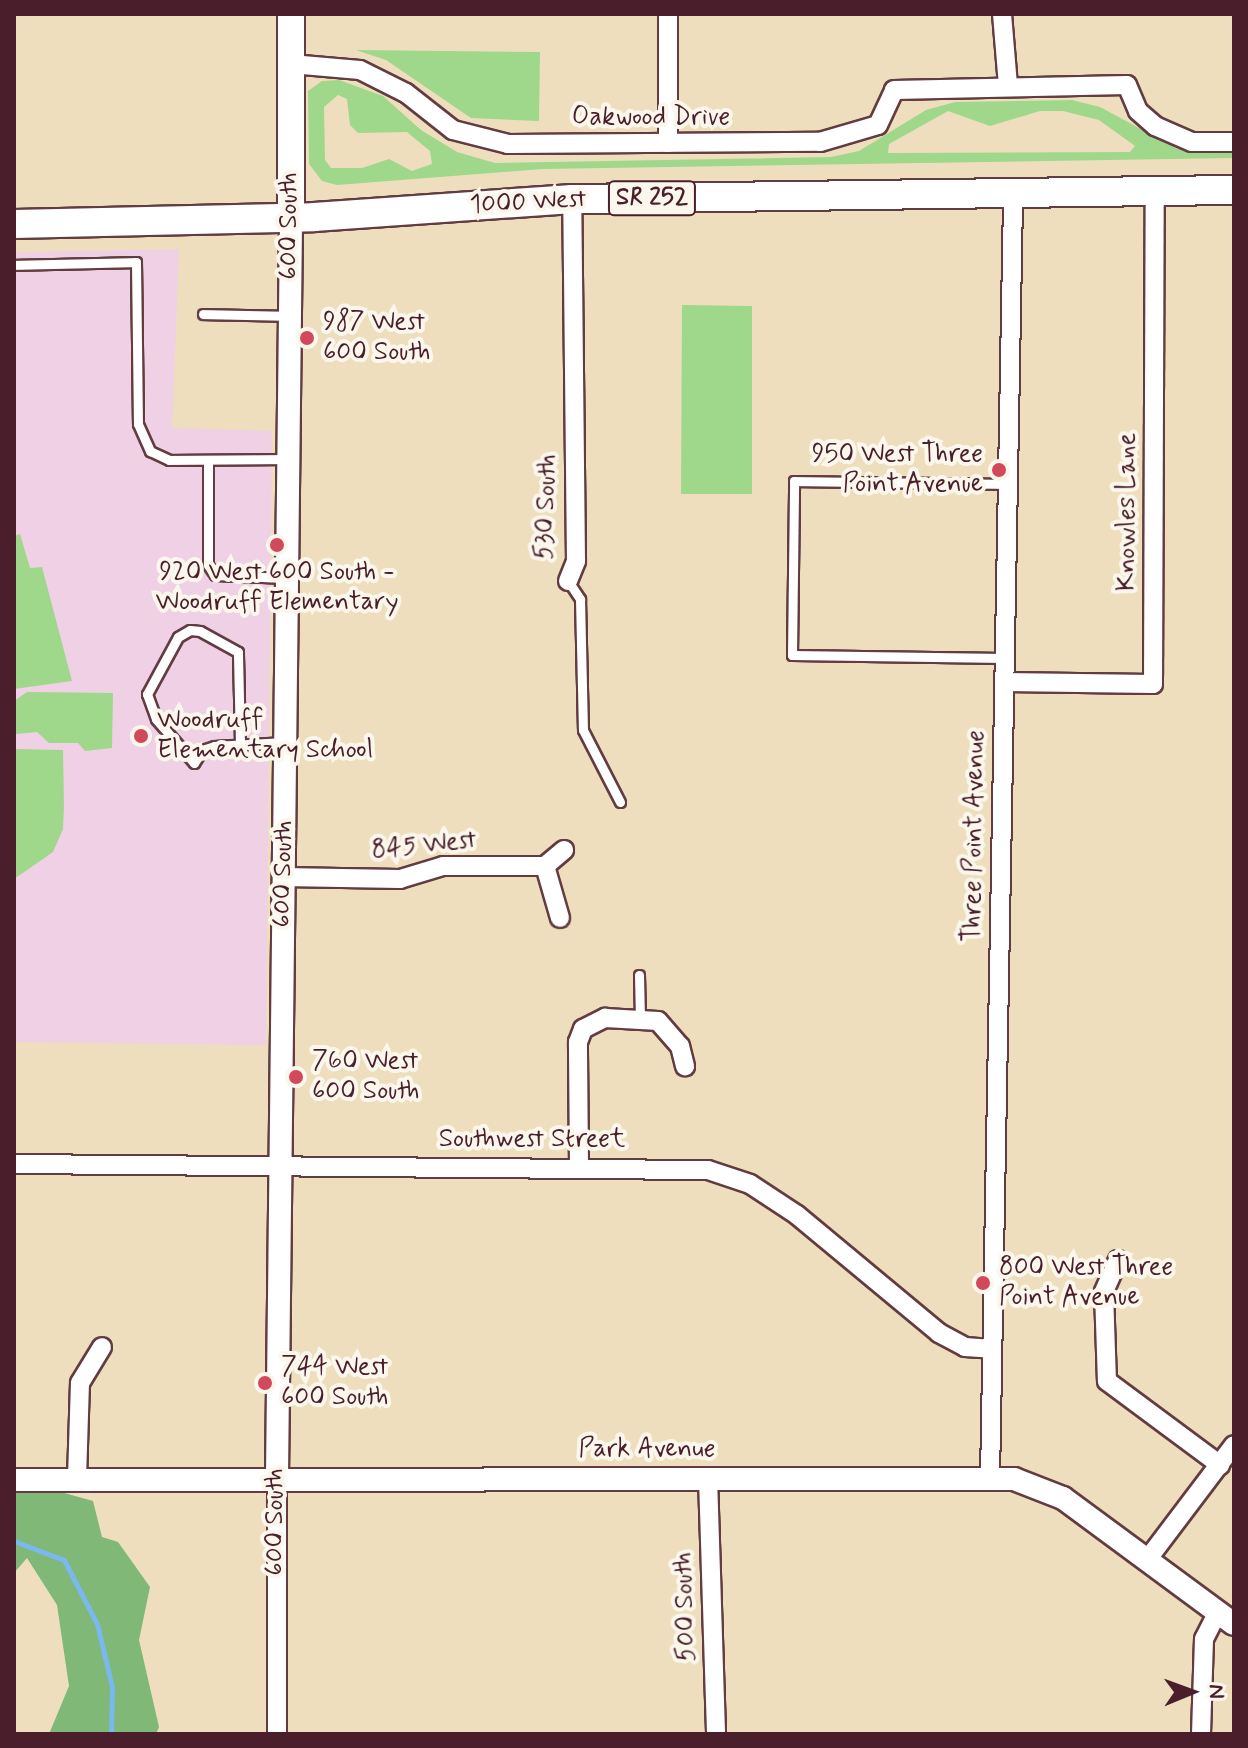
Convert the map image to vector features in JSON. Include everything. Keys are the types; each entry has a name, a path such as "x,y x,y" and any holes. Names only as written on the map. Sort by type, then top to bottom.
{"main road":[{"name":"600 South","path":"291,14 291,218"},
{"name":"1000 West","path":"14,224 291,218 572,199 1234,190"}],"street":[{"path":"668,14 668,143"},
{"path":"1002,14 1008,86 1127,85 1138,111 1155,126 1192,142 1234,142"},
{"name":"Oakwood Drive","path":"291,64 360,70 406,93 453,130 480,140 820,142 878,125 894,90 1008,86"},
{"name":"Knowles Lane","path":"1004,682 1153,684 1155,192"},
{"name":"Three Point Avenue","path":"990,1479 1013,195"},
{"name":"530 South","path":"568,581 576,561 572,199"},
{"name":"600 South","path":"277,1734 291,218"},
{"path":"560,918 545,866 564,850"},
{"name":"845 West","path":"283,877 400,879 443,866 545,866"},
{"path":"579,1166 578,1042 583,1029 593,1020 640,1018 658,1021 671,1032 685,1066"},
{"name":"Southwest Street","path":"14,1164 579,1166 708,1170 750,1184 797,1215 939,1333 965,1347 992,1349"},
{"path":"1118,1260 1104,1292 1107,1381 1220,1465"},
{"path":"77,1478 80,1383 102,1347"},
{"path":"1147,1560 1234,1445"},
{"name":"Park Avenue","path":"14,1480 277,1476 1014,1479 1063,1498 1226,1618"},
{"name":"500 South","path":"708,1478 716,1734"},
{"path":"1201,1734 1204,1639 1226,1618"}],"lane":[{"path":"14,265 136,262 138,424 150,451 169,460 290,459"},
{"path":"203,314 290,316"},
{"path":"208,460 208,565 215,575 288,578"},
{"path":"1005,658 792,655 794,481 1008,484"},
{"name":"530 South","path":"568,581 580,599 583,730 620,802"},
{"path":"240,743 238,652 200,631 190,630 178,637 147,694 149,705 194,763 202,750 240,743 285,742"},
{"path":"639,975 640,1018"}],"shaded area":[{"name":"Woodruff Elementary School","path":"179,249 172,428 272,431 266,1045 14,1042 14,252"}],"green space":[{"path":"356,50 540,52 539,121 471,118 386,60"},
{"path":"339,80 383,96 421,130 457,152 495,163 831,157 859,151 926,110 955,102 1072,100 1100,107 1178,149 1234,152 1234,158 542,169 337,185 322,181 309,164 308,91 322,81","holes":["338,95 347,99 350,125 358,133 407,132 430,151 432,164 412,171 389,159 362,168 331,168 325,160 324,107","948,111 990,126 1040,111 1063,111 1099,120 1135,146 1130,152 888,153 889,144"]},
{"path":"682,305 752,306 752,494 681,494"},
{"path":"20,534 30,568 42,567 72,681 14,689 14,536"},
{"path":"27,692 113,693 112,748 85,751 78,743 49,743 37,732 16,734 14,701"},
{"path":"14,749 63,750 64,805 63,829 53,852 14,879"},
{"path":"14,1479 93,1501 102,1537 118,1542 150,1587 139,1640 159,1727 156,1734 49,1734 69,1686 57,1605 27,1558 14,1573"}],"waterway":[{"path":"14,1541 64,1560 97,1624 112,1687 111,1734"}],"place":[{"name":"987 West 600 South","path":"307,338"},
{"name":"950 West Three Point Avenue","path":"999,470"},
{"name":"920 West 600 South - Woodruff Elementary","path":"277,545"},
{"name":"Woodruff Elementary School","path":"141,736"},
{"name":"760 West 600 South","path":"296,1077"},
{"name":"800 West Three Point Avenue","path":"983,1283"},
{"name":"744 West 600 South","path":"265,1383"}]}
